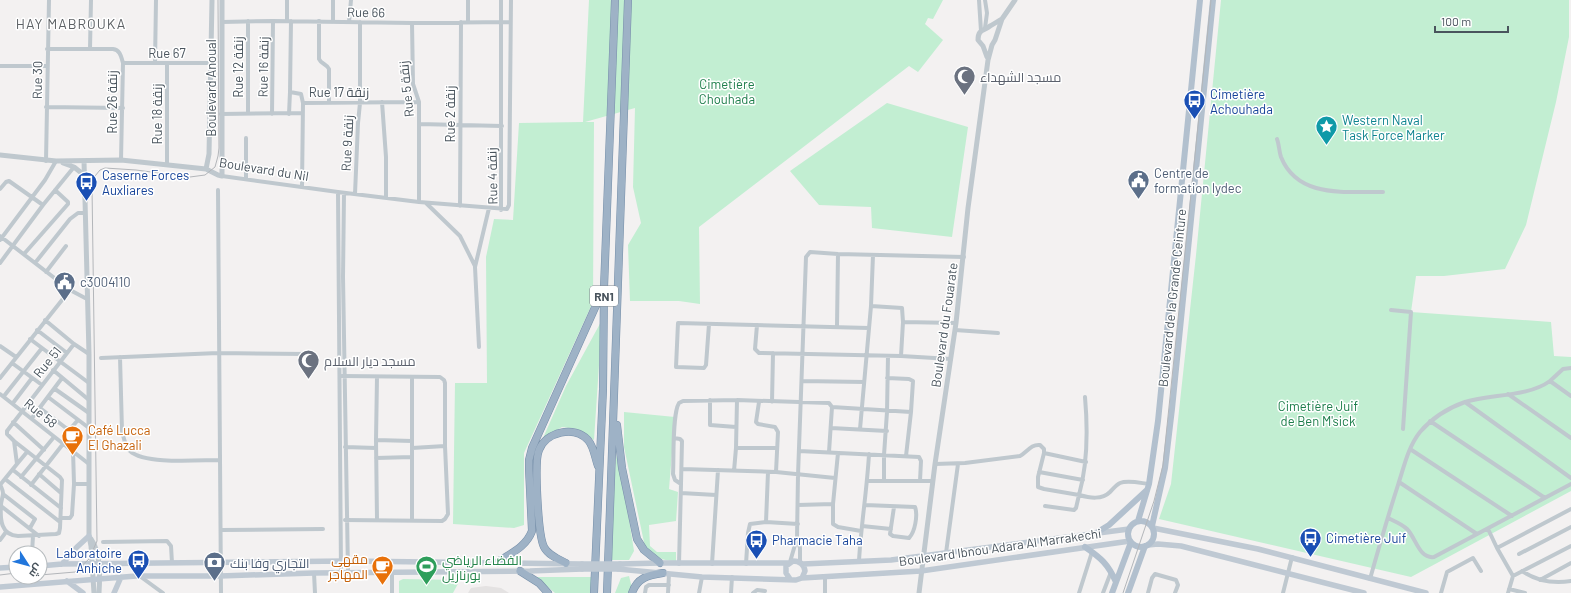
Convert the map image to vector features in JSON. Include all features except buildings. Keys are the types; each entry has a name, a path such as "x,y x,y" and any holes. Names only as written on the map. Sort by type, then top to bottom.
{"highway":[{"name":"RN1","path":"594,593 603,389 604,288 615,0"},
{"name":"RN1","path":"607,593 628,0"},
{"path":"498,562 523,546 529,539 532,531 528,460 604,288"},
{"path":"614,392 621,461 637,539 644,550 660,563"},
{"path":"566,563 550,554 544,548 538,511 536,457 539,448 546,440 564,432 580,435 587,439 591,444 599,472"},
{"path":"520,571 539,583 548,593"},
{"path":"632,593 636,584 641,579 649,575 666,573"}],"main road":[{"name":"Boulevard de la Grande Ceinture","path":"1138,521 1148,487 1155,450 1200,0"},
{"name":"Boulevard de la Grande Ceinture","path":"1152,527 1165,468 1172,409 1213,0"},
{"path":"1096,533 1109,525 1148,487"},
{"path":"1128,593 1147,546 1153,540 1154,535 1152,527 1147,522 1138,521 1129,529 1128,535 1131,542 1138,546 1147,546 1166,544 1181,546 1364,593"},
{"path":"1152,527 1292,557 1426,593"},
{"name":"Boulevard Ibnou Adara Al Marrakechi","path":"801,563 859,561 922,556 1129,529"},
{"path":"62,564 89,536"},
{"path":"1112,593 1131,542"},
{"name":"Boulevard Ibnou Adara Al Marrakechi","path":"802,578 921,572 1085,547 1131,542"},
{"path":"1085,547 1104,561 1116,582"},
{"path":"48,565 344,561 566,563 582,566"},
{"path":"0,587 141,576 220,576 345,572 520,571 582,566 619,567 702,576 796,580 802,578 805,571 801,563 660,563 619,567"},
{"path":"789,563 785,570 787,577 790,579"},
{"path":"114,593 121,577"},
{"path":"67,581 83,593"}],"street":[{"name":"Rue 30","path":"46,161 48,0"},
{"path":"47,49 90,49 90,0"},
{"path":"155,63 156,0"},
{"name":"Boulevard Anoual","path":"206,169 209,154 212,63 212,0"},
{"name":"Boulevard Anoual","path":"222,0 222,176"},
{"name":"Rue 17 زنقة","path":"287,0 289,21 290,92 301,94 302,103 419,102"},
{"path":"333,0 333,22"},
{"path":"350,0 350,22"},
{"path":"468,0 468,22"},
{"name":"Rue 4 زنقة","path":"501,0 501,210 507,209 509,205 510,0"},
{"path":"980,0 985,29"},
{"path":"985,0 985,29"},
{"name":"Boulevard du Fouarate","path":"919,593 922,556 956,323 969,202 988,60 1002,18 1015,0"},
{"name":"Boulevard du Fouarate","path":"988,60 983,46 978,40 978,34 1002,18"},
{"name":"Rue 12 زنقة","path":"248,21 248,113"},
{"name":"Rue 16 زنقة","path":"272,114 273,21"},
{"path":"319,21 319,59 329,69 329,102"},
{"name":"Rue 66","path":"222,22 510,22"},
{"name":"Rue 9 زنقة","path":"355,194 360,103 360,22"},
{"name":"Rue 2 زنقة","path":"460,206 461,22"},
{"name":"Rue 5 زنقة","path":"412,23 413,84 419,102 419,202"},
{"path":"985,29 994,31 996,37"},
{"path":"983,46 992,45"},
{"name":"Rue 26 زنقة","path":"90,49 113,49 118,51 123,62 121,160"},
{"name":"Rue 67","path":"123,62 212,63"},
{"name":"Rue 18 زنقة","path":"167,63 167,165"},
{"path":"0,66 47,66"},
{"path":"289,114 290,92"},
{"path":"382,102 386,157 386,197"},
{"path":"302,103 302,187"},
{"path":"46,107 123,108"},
{"name":"Rue 12 زنقة","path":"221,114 302,113"},
{"path":"419,124 502,126"},
{"path":"246,138 246,179"},
{"path":"1278,138 1281,157 1293,175 1309,187 1332,191 1383,192"},
{"name":"Boulevard du Nil","path":"0,155 56,162 121,160 206,169 222,176 344,193 501,210"},
{"path":"84,161 89,354 89,536 91,546 91,564 100,593"},
{"path":"84,175 74,167 56,162 45,180 1,238 70,290 87,299"},
{"path":"0,263 43,205 74,167"},
{"path":"0,189 6,182 12,182 43,205"},
{"path":"24,254 68,204 68,202 55,190"},
{"path":"218,190 218,353 221,593"},
{"path":"338,192 341,520 345,572"},
{"path":"344,193 344,376 347,520 344,561"},
{"path":"426,202 460,236 475,267"},
{"path":"479,347 475,267 489,208"},
{"path":"35,263 70,219 78,214 85,213"},
{"path":"46,272 66,246"},
{"path":"789,563 797,538 798,524 798,475 806,257 810,252 964,257"},
{"path":"837,326 838,254"},
{"path":"860,430 871,306 873,255"},
{"path":"0,378 70,290"},
{"path":"871,306 902,308 902,356"},
{"path":"1391,310 1411,312 1403,429"},
{"path":"45,320 74,344 89,354"},
{"path":"903,322 956,323"},
{"path":"709,324 706,365 704,368 676,367 678,323 869,328"},
{"path":"758,325 755,349 759,353 902,356 951,359"},
{"path":"37,330 67,353"},
{"path":"955,330 998,333"},
{"path":"30,339 89,383"},
{"name":"Rue 51","path":"12,422 74,344"},
{"path":"0,346 16,358"},
{"path":"2,395 42,348"},
{"path":"101,358 218,353 306,354"},
{"path":"772,402 774,353"},
{"path":"884,481 884,455 888,412 888,356"},
{"path":"120,357 122,431 124,441 131,452 137,456 153,460 220,460"},
{"path":"12,363 42,385"},
{"path":"1370,579 1410,449 1420,432 1430,421 1449,409 1465,402 1531,390 1543,386 1563,369 1571,368"},
{"path":"53,370 89,400"},
{"path":"339,376 440,377 444,380 444,446 447,517 442,521 377,519 341,520"},
{"path":"377,377 377,519"},
{"path":"412,377 412,520"},
{"path":"13,403 32,378"},
{"path":"32,418 62,378"},
{"path":"887,378 909,379 913,381 906,456"},
{"path":"802,381 864,382"},
{"path":"1550,381 1571,396"},
{"path":"55,389 89,413"},
{"path":"1508,394 1571,438"},
{"name":"Rue 58","path":"2,395 89,464"},
{"path":"48,397 89,428"},
{"path":"1045,506 1074,510 1076,508 1086,462 1087,435 1085,397"},
{"path":"710,400 710,426 736,427"},
{"path":"681,484 675,480 673,474 676,409 679,403 683,401 737,400 758,402 827,403 831,404 832,407 888,412 910,412"},
{"path":"734,471 737,400"},
{"path":"758,402 756,422 760,425 775,427 778,432 776,472"},
{"path":"1465,402 1571,478"},
{"path":"829,452 832,407"},
{"path":"40,408 66,428 71,428 78,420"},
{"path":"1430,421 1545,498"},
{"path":"27,452 0,484 3,494 0,506 0,522 6,532 13,536 40,536 58,533 61,520 62,480 58,474 27,452 6,433 12,422 44,450"},
{"path":"830,428 887,431"},
{"path":"22,477 54,437"},
{"path":"674,438 682,441 679,564"},
{"path":"376,440 412,441"},
{"path":"14,441 17,464"},
{"path":"31,485 63,444"},
{"path":"935,464 958,464 1020,456 1035,444 1042,446 1044,453 1037,484 1040,488 1090,498 1102,497 1108,494 1120,483 1148,487"},
{"path":"412,448 444,446"},
{"path":"346,447 376,448"},
{"path":"736,448 777,448"},
{"path":"1410,449 1512,516"},
{"path":"5,479 61,520 70,518 72,515 74,484 72,450"},
{"path":"799,451 919,457 921,460 920,481"},
{"path":"838,453 833,520 835,526 861,532"},
{"path":"1044,453 1086,462"},
{"path":"859,561 861,532 868,481 869,454"},
{"path":"376,458 412,457"},
{"path":"946,553 958,464"},
{"path":"682,469 776,472 835,478"},
{"path":"13,470 61,508"},
{"path":"712,564 718,470"},
{"path":"766,522 768,472"},
{"path":"1039,472 1083,480"},
{"path":"39,474 61,494"},
{"path":"868,481 933,481"},
{"path":"1399,482 1477,534"},
{"path":"74,484 88,484"},
{"path":"1388,518 1404,526 1423,554 1430,558 1571,484"},
{"path":"681,493 716,495"},
{"path":"3,494 34,518 35,522 30,528"},
{"path":"798,505 833,504"},
{"path":"865,505 913,507 916,510 916,513 912,536 909,538 892,536 891,529 894,507"},
{"path":"0,506 40,536"},
{"path":"1497,548 1571,509"},
{"path":"746,564 748,527 752,523 766,522 798,524"},
{"path":"862,526 891,529"},
{"path":"1519,554 1571,527"},
{"path":"1488,528 1497,548 1513,576"},
{"path":"221,530 323,529"},
{"path":"0,540 6,532"},
{"path":"33,545 34,536"},
{"path":"89,536 95,547 99,564 94,593"},
{"path":"797,538 800,548 801,563"},
{"path":"103,542 167,541 171,546 172,563"},
{"path":"1525,593 1508,591 1513,576 1571,546"},
{"path":"1079,593 1092,552"},
{"path":"1283,593 1287,572 1292,557"},
{"path":"1441,593 1447,572 1473,558 1481,571"},
{"path":"1540,580 1571,563"},
{"path":"1522,571 1540,580 1553,582 1571,581"},
{"path":"392,572 392,593"},
{"path":"1103,593 1111,572"},
{"path":"314,573 315,593"},
{"path":"666,573 669,585 668,593"},
{"path":"1148,593 1152,578 1155,574 1176,580 1178,585 1176,593"},
{"path":"141,576 163,593"},
{"path":"699,593 702,576"},
{"path":"730,593 732,577"},
{"path":"825,577 825,593"},
{"path":"645,593 646,587 649,585 669,585"},
{"path":"753,593 757,590 765,591"}],"shaded area":[{"path":"486,586 501,588 509,593 468,593 471,588"}],"green space":[{"name":"Cimetière Chouhada","path":"589,0 943,0 933,19 928,18 925,24 943,40 918,72 909,66 699,227 700,304 679,301 630,301 628,245 641,223 633,187 635,108 585,122 594,122 593,302 524,453 524,525 514,528 453,524 455,383 487,383 486,257 494,219 513,220 519,123 583,122"},
{"name":"Cimetière Juif de Ben M'sick","path":"1221,0 1569,0 1569,37 1556,102 1526,225 1505,269 1444,276 1416,276 1411,312 1551,322 1554,356 1571,357 1571,491 1411,577 1159,519 1171,484 1196,255"},
{"path":"887,103 968,127 952,237 872,228 871,207 819,205 790,171"},
{"path":"602,320 594,440 577,429 562,427 543,438 566,386"},
{"path":"624,412 675,417 669,489 678,492 676,521 649,525 650,546 657,552 676,552 676,561 659,558 645,547 624,447"},
{"path":"616,454 634,551 629,560 611,560"},
{"path":"629,576 632,588 631,593 615,593 621,578"},
{"path":"536,577 592,577 591,593 555,593"},
{"name":"الفضاء الرياضي بورنازيل","path":"403,579 460,580 453,593 399,593 399,581"}],"tram line":[{"path":"48,574 75,572 89,559 97,541 92,187 95,176 100,170 105,168 136,170 190,177 205,175 215,167 219,148 218,0"},
{"path":"1123,593 1154,501 1163,465 1211,0"},
{"path":"0,575 8,574"}],"place":[{"name":"مسجد الشهداء","path":"964,96"},
{"name":"Cimetière Achouhada","path":"1194,120"},
{"name":"Western Naval Task Force Marker","path":"1327,146"},
{"name":"Centre de formation lydec","path":"1139,200"},
{"name":"Caserne Forces Auxliares","path":"86,202"},
{"name":"c3004110","path":"64,302"},
{"name":"مسجد ديار السلام","path":"309,380"},
{"name":"Café Lucca El Ghazali","path":"72,456"},
{"name":"Cimetière Juif","path":"1311,558"},
{"name":"Pharmacie Taha","path":"756,560"},
{"name":"Laboratoire Anhiche","path":"138,580"},
{"name":"التجاري وفا بنك","path":"214,582"},
{"name":"مقهى المهاجر","path":"383,586"},
{"name":"الفضاء الرياضي بورنازيل","path":"427,586"}],"district":[{"name":"HAY MABROUKA","path":"71,23"}]}
